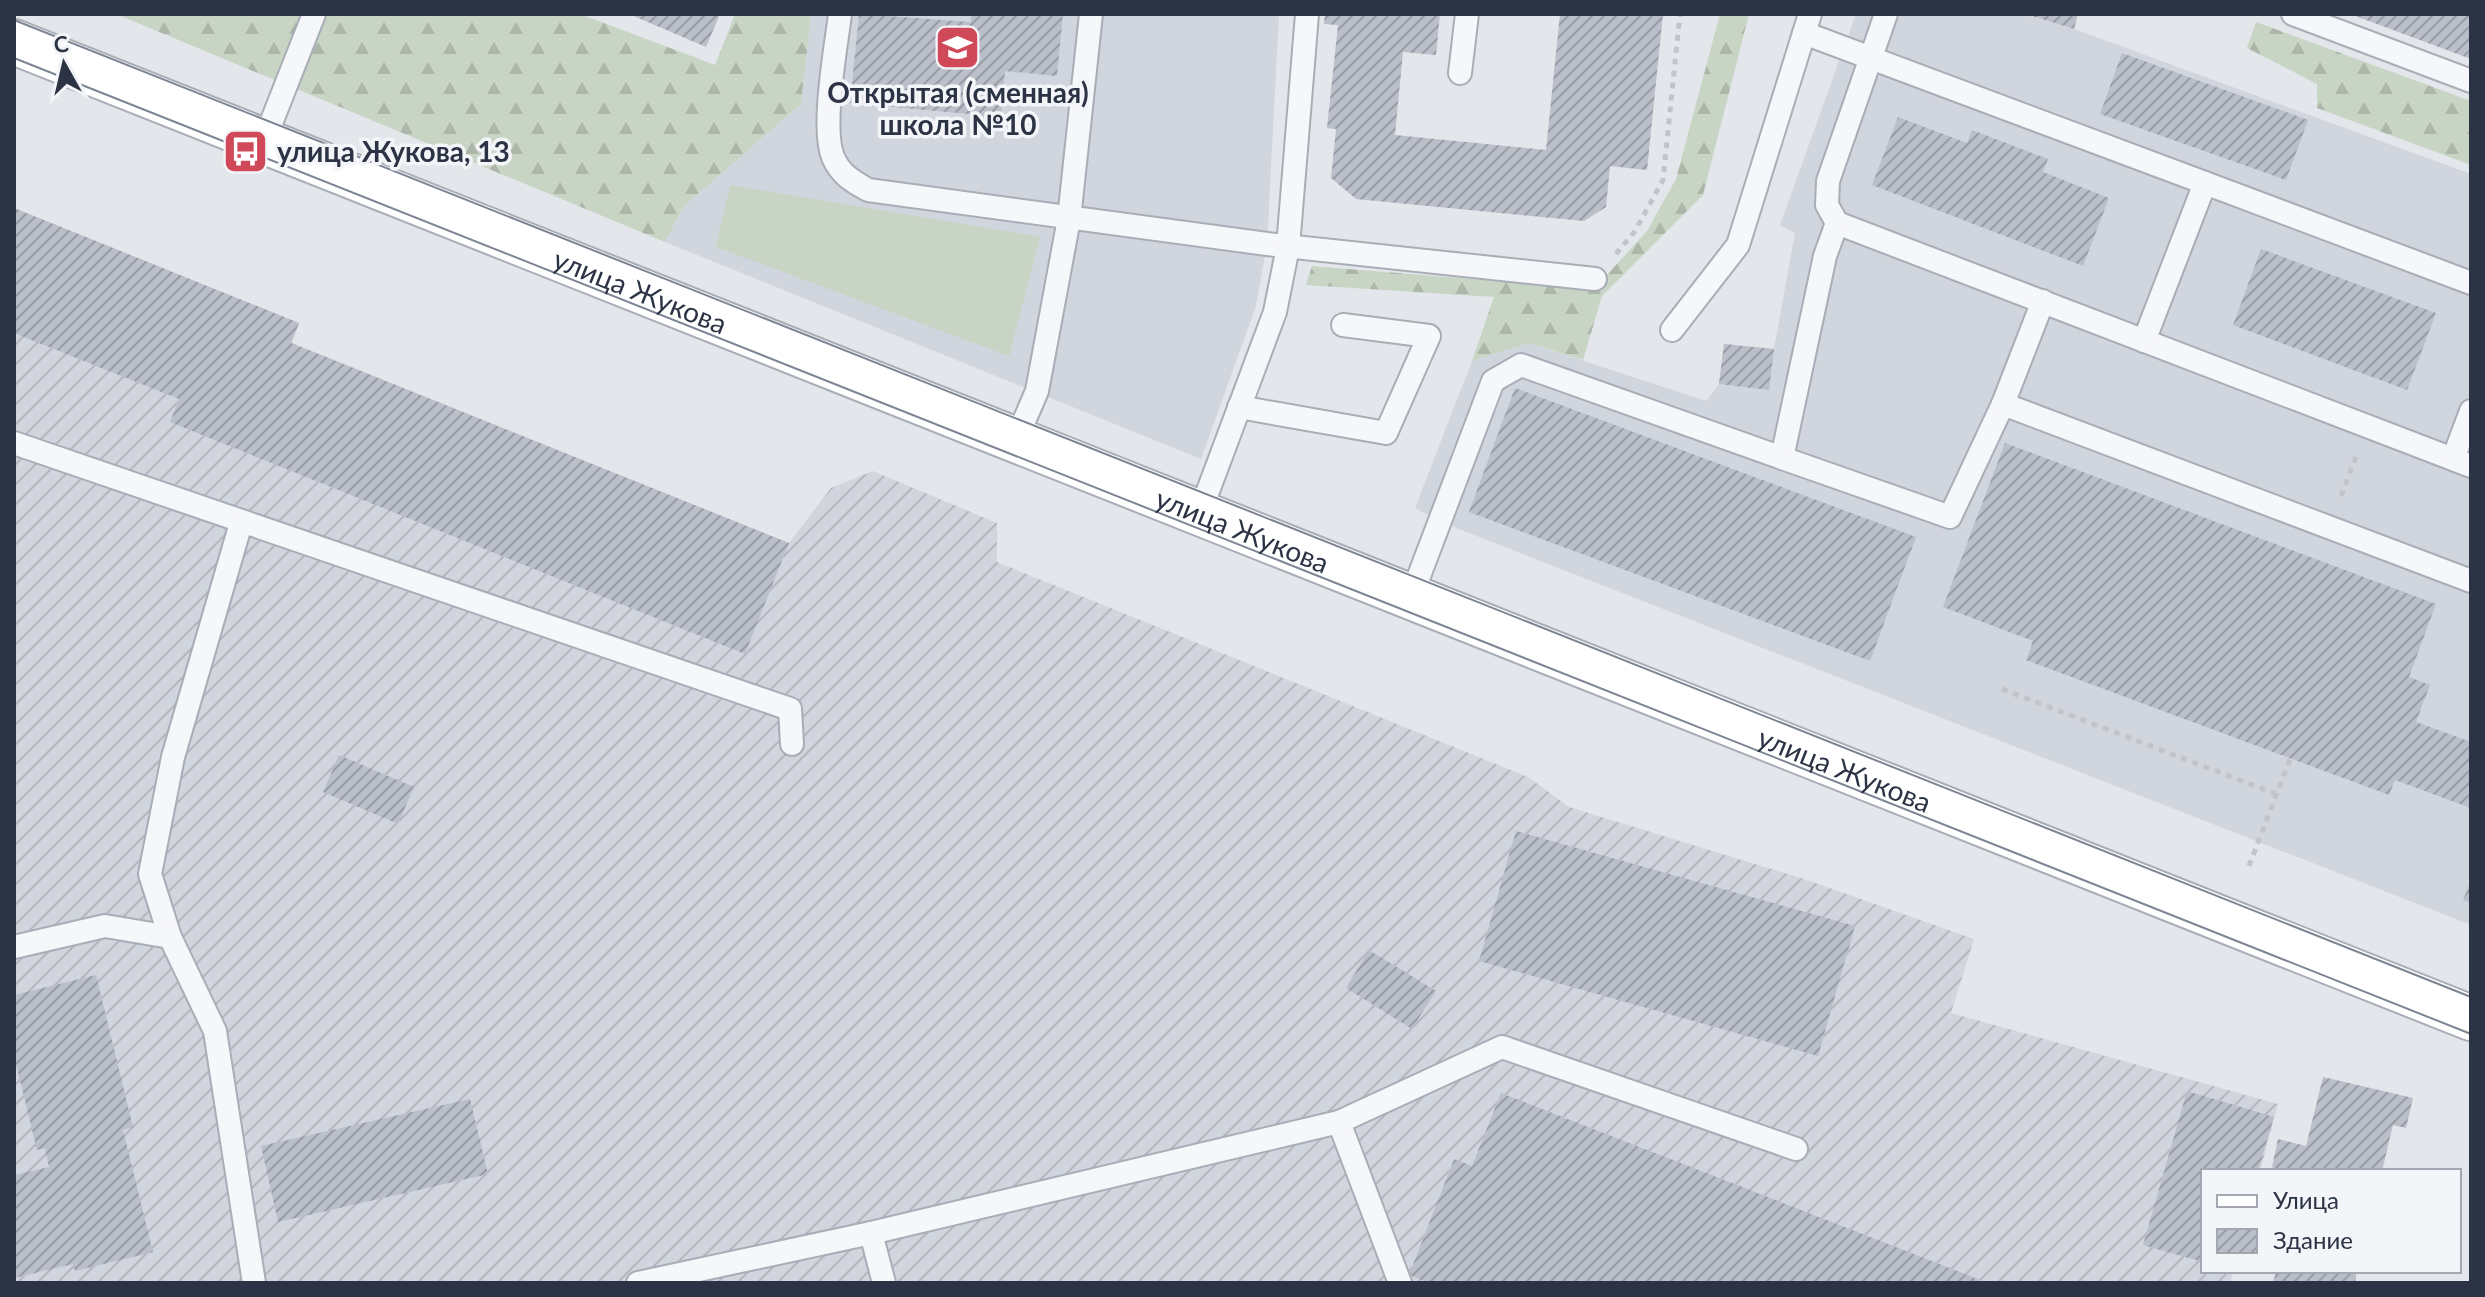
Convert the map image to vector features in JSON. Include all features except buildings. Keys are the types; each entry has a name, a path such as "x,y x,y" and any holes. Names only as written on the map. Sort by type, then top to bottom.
{"street":[{"name":"улица Жукова","path":"14,42 2471,1018"}],"lane":[{"path":"264,141 314,14"},
{"path":"840,14 829,130 832,155 845,177 868,190 1288,247 1595,279"},
{"path":"1015,442 1037,391 1069,219 1091,14"},
{"path":"1199,515 1275,312 1288,247 1307,14"},
{"path":"1460,73 1467,14"},
{"path":"1886,14 1828,181 1827,205 1837,223 2462,462 2471,411"},
{"path":"2293,14 2471,81"},
{"path":"1672,330 1738,245 1807,24 1870,59 2471,283"},
{"path":"2144,341 2205,183"},
{"path":"1782,458 1825,256 1837,223"},
{"path":"1411,597 1493,381 1521,365 1950,517 2003,404 2043,301"},
{"path":"1239,407 1386,433 1429,336 1343,325"},
{"path":"2003,404 2471,581"},
{"path":"14,443 790,709 792,744"},
{"path":"241,523 173,757 150,874 170,937 215,1031 254,1283"},
{"path":"14,947 105,926 170,937"},
{"path":"638,1283 871,1233 1339,1122 1502,1047 1796,1149"},
{"path":"1339,1122 1400,1283"},
{"path":"871,1233 884,1283"}],"path":[{"path":"1595,279 1635,231 1663,180 1680,14"},
{"path":"2328,527 2368,426"},
{"path":"2002,689 2276,794"},
{"path":"2249,866 2290,759"}],"shaded area":[{"path":"811,14 1279,14 1267,244 1256,306 1201,459 665,242 683,207 801,104"},
{"path":"1856,14 2022,14 2074,29 2471,174 2471,925 1441,522 1415,508 1472,361 1529,343 1706,401 1719,384 1724,344 1774,349 1795,233 1780,225"},
{"path":"14,208 299,323 292,343 789,543 831,488 873,471 997,523 997,562 1528,777 1569,807 1804,879 1974,939 1951,1013 2278,1104 2261,1169 2201,1169 2201,1273 2233,1273 2230,1283 14,1283"}],"green space":[{"path":"116,14 580,14 715,65 735,14 811,14 801,104 683,207 665,242"},
{"path":"1720,14 1749,14 1703,195 1602,296 1583,360 1529,343 1472,361 1494,297 1306,285 1312,266 1594,289 1647,231 1676,179"},
{"path":"2256,22 2471,101 2471,165 2317,108 2317,84 2247,48"},
{"path":"730,185 1040,237 1009,356 716,247"}],"tram line":[{"path":"14,20 2471,997"},
{"path":"14,58 2471,1034"}],"place":[{"name":"Открытая (сменная) школа №10","path":"958,47"},
{"name":"улица Жукова, 13","path":"246,151"}]}
